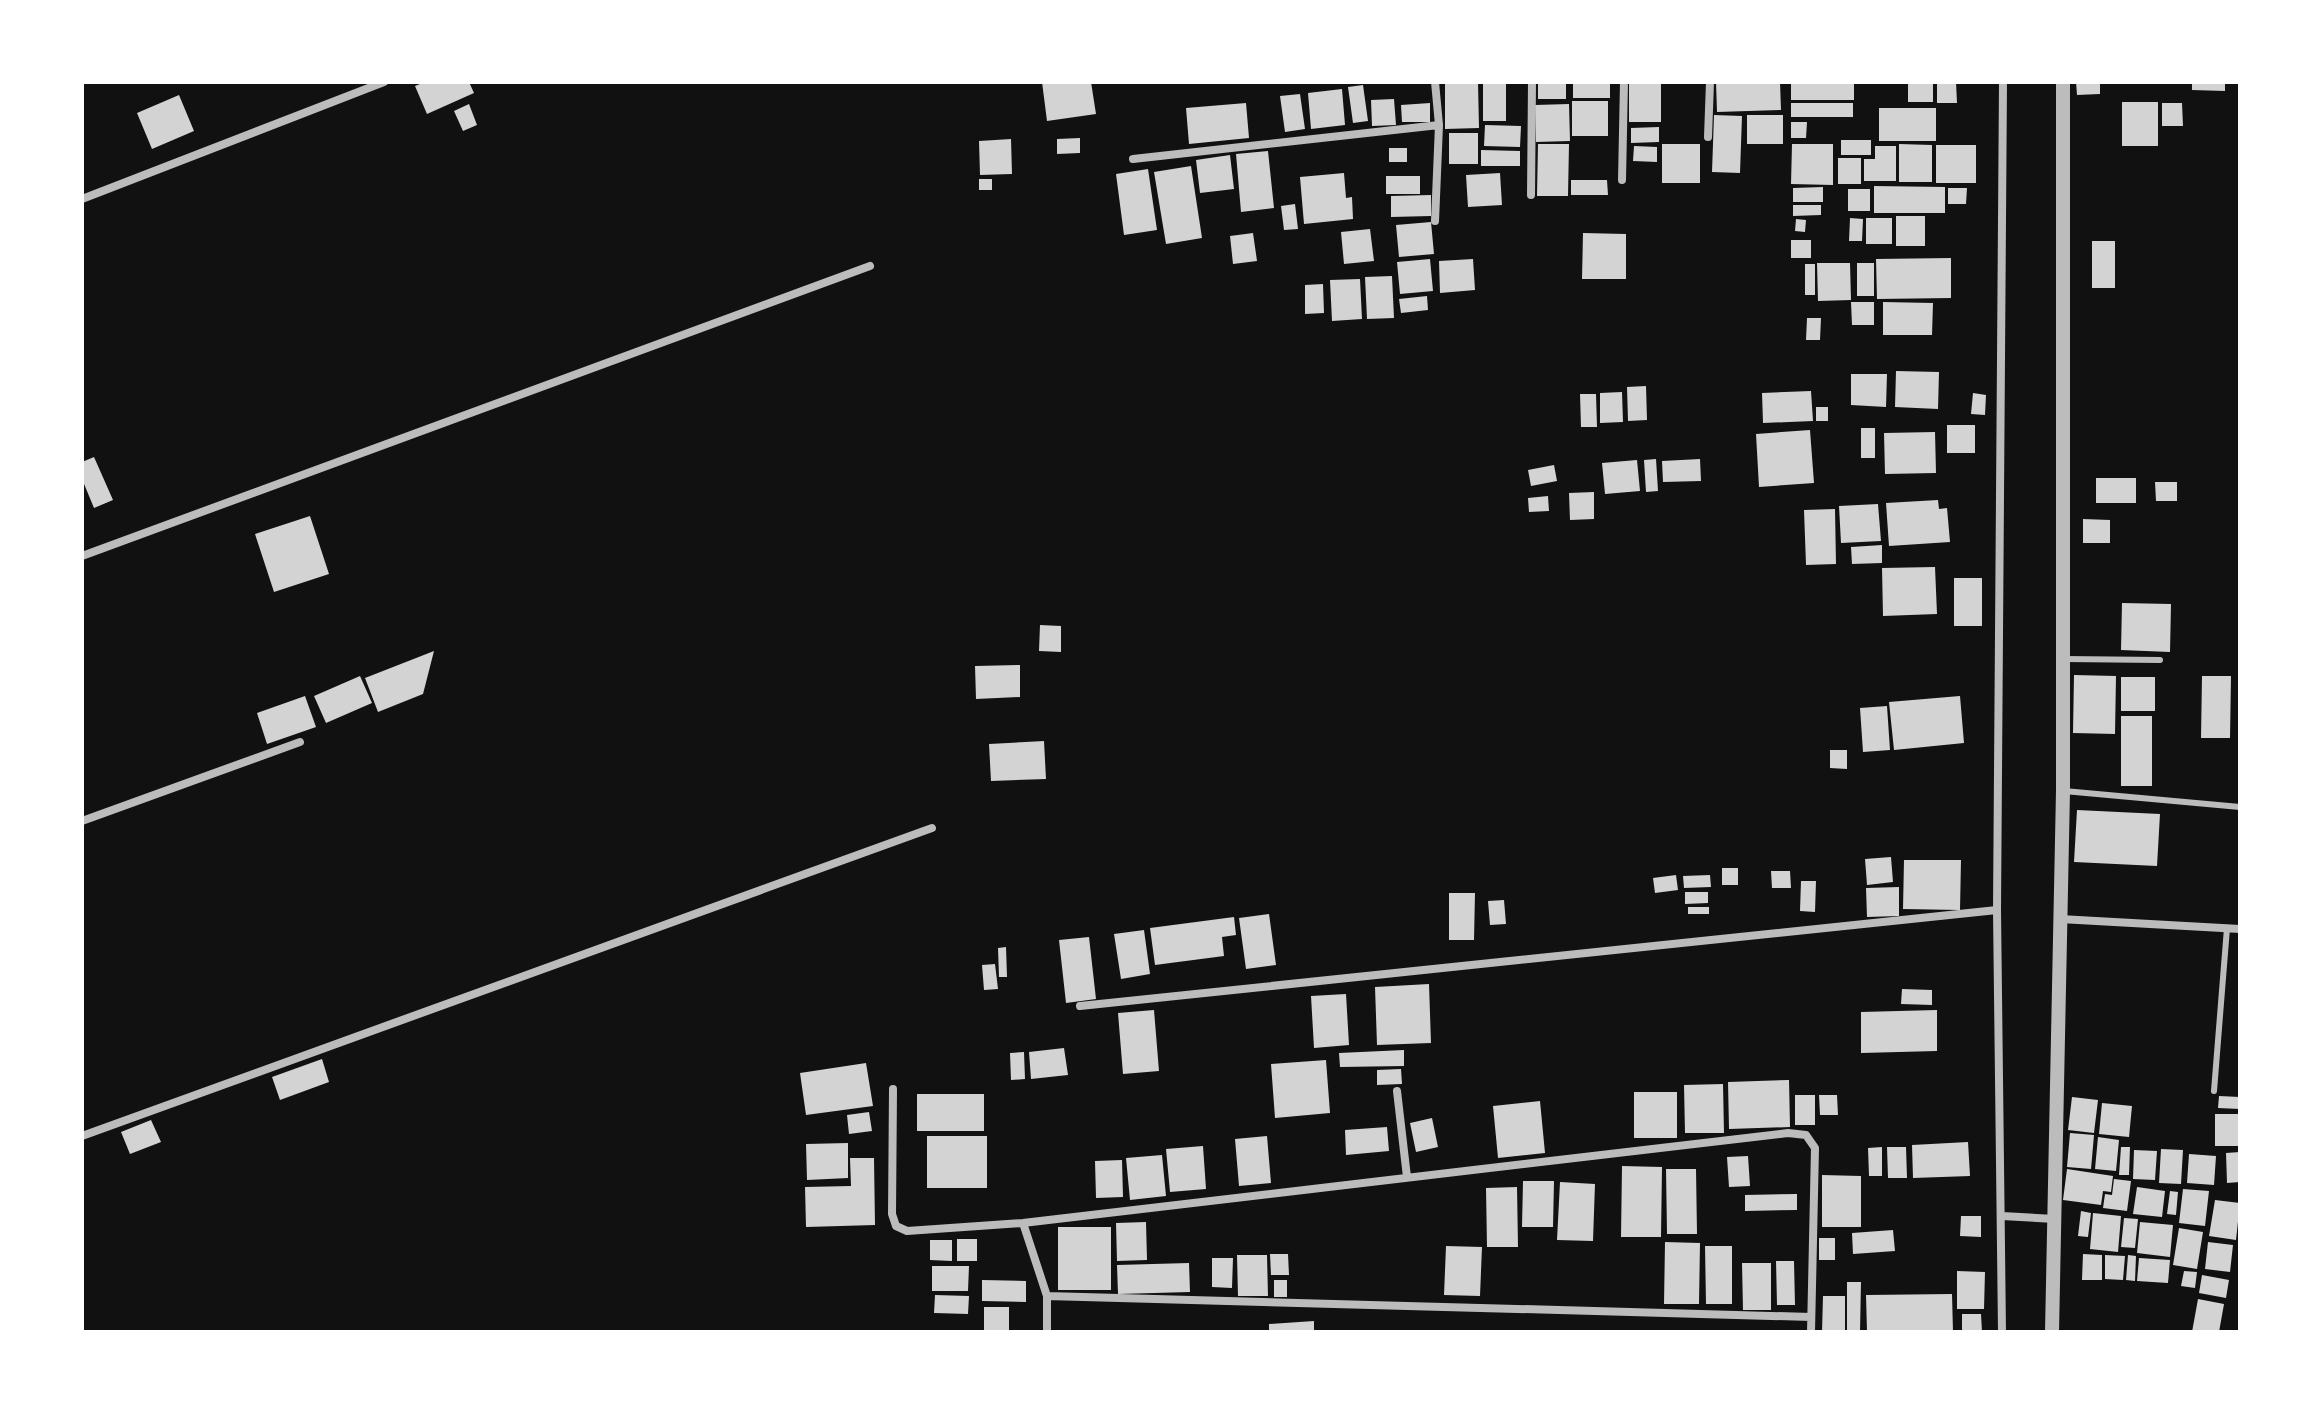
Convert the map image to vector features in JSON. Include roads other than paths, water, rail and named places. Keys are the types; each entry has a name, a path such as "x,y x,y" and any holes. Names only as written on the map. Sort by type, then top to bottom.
{"street":[{"path":"82,199 384,82"},
{"path":"1435,82 1439,125 1435,221"},
{"path":"1531,195 1532,82"},
{"path":"1622,180 1624,82"},
{"path":"1708,137 1710,82"},
{"path":"2002,1332 1997,910 2003,82"},
{"path":"2052,1332 2050,1219 2063,791 2060,659 2063,82"},
{"path":"1133,159 1439,125"},
{"path":"82,556 870,266"},
{"path":"82,821 300,742"},
{"path":"82,1136 932,828"},
{"path":"1080,1006 1997,910"},
{"path":"2060,919 2240,929"},
{"path":"893,1089 892,1214 896,1226 907,1231 1023,1223 1788,1133 1806,1135 1815,1148 1811,1332"},
{"path":"1397,1091 1407,1177"},
{"path":"2002,1216 2050,1219"},
{"path":"1023,1223 1047,1296 1047,1332"},
{"path":"1047,1296 1811,1317"}],"lane":[{"path":"2060,659 2160,660"},
{"path":"2063,791 2240,807"},
{"path":"2214,1091 2227,928"}]}
